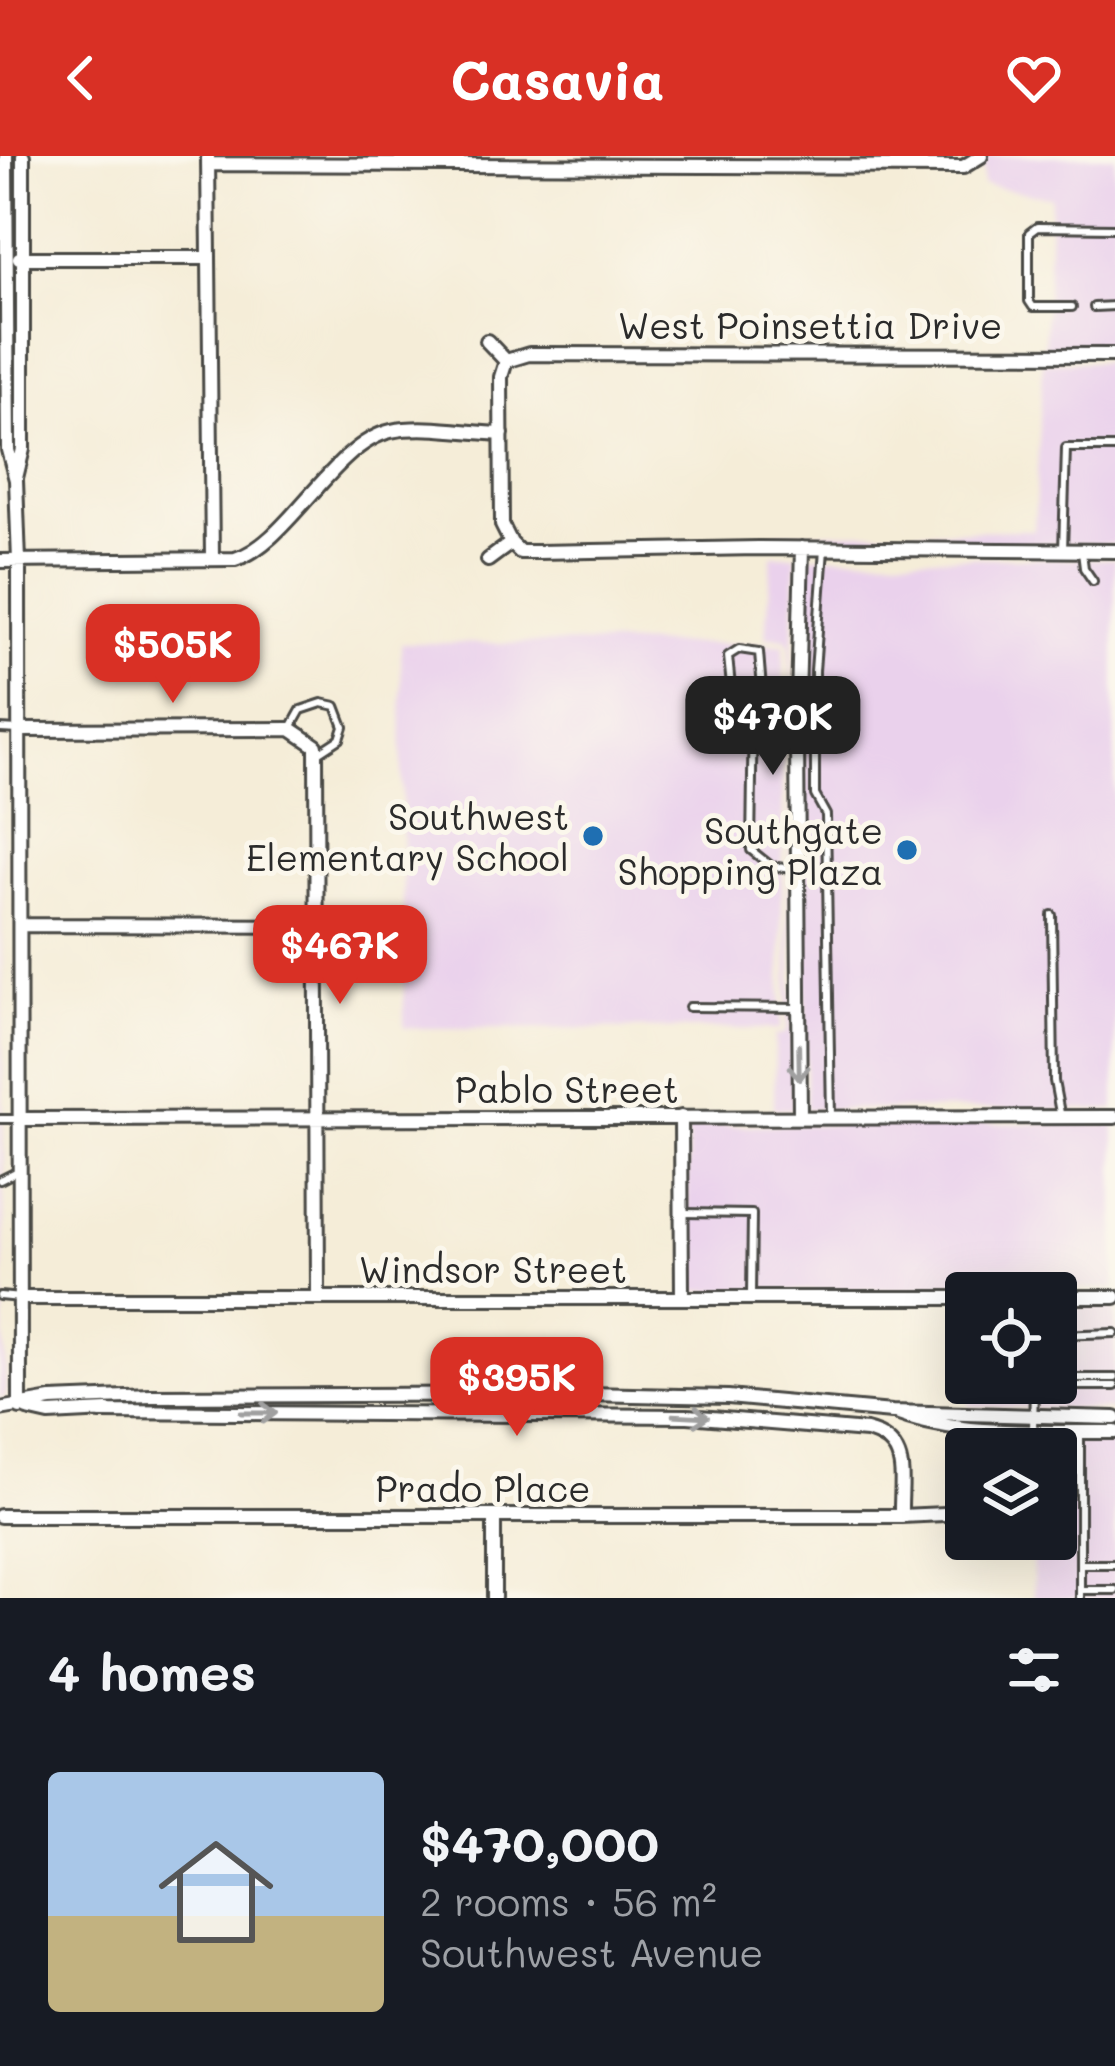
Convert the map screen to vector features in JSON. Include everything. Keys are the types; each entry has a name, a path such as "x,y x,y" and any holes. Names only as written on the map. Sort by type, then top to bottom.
{"street":[{"path":"6,156 8,450 16,480 19,561 20,1408"},
{"path":"16,480 23,449 22,156"},
{"path":"212,560 208,160 964,167 981,156"},
{"path":"4,258 208,258"},
{"path":"488,340 506,361 501,377 502,525 520,552 1115,551"},
{"name":"West Poinsettia Drive","path":"506,361 529,354 1115,355"},
{"path":"0,561 235,560 255,550 324,481 380,435 405,430 502,434"},
{"path":"488,560 511,543"},
{"path":"800,1117 797,702 802,548"},
{"path":"19,730 291,730 316,746 318,1298"},
{"path":"20,925 316,926"},
{"path":"681,1117 682,1298"},
{"name":"Pablo Street","path":"20,1119 1115,1118"},
{"path":"1077,1297 1115,1297"},
{"name":"Windsor Street","path":"20,1298 945,1298"},
{"path":"20,1408 51,1400 428,1392 728,1397 892,1412 920,1422 1115,1418"},
{"path":"100,1412 243,1395"},
{"path":"0,1408 50,1414 669,1415 866,1431 884,1436 897,1450 901,1516"},
{"path":"1033,1423 1080,1432 1115,1432"},
{"name":"Prado Place","path":"0,1516 945,1514"},
{"path":"494,1517 494,1598"}],"lane":[{"path":"1072,307 1033,307 1029,301 1029,233 1037,227 1115,228"},
{"path":"1094,307 1115,306"},
{"path":"1063,551 1066,448 1115,448"},
{"path":"824,549 814,670 814,795 826,814 831,1117"},
{"path":"1082,551 1084,568 1093,581"},
{"path":"763,702 759,652 739,649 728,656 732,697 763,702 797,702"},
{"path":"753,701 751,850 771,866 799,870"},
{"path":"291,730 301,710 322,703 336,706 344,727 340,739 316,754"},
{"path":"0,729 19,730"},
{"path":"1052,915 1054,1081 1061,1117"},
{"path":"689,1007 798,1008"},
{"path":"0,1118 20,1119"},
{"path":"0,1180 20,1171"},
{"path":"682,1213 752,1214 751,1299"},
{"path":"0,1296 20,1298"},
{"path":"1077,1334 1115,1334"},
{"path":"1077,1379 1115,1382"},
{"path":"1077,1383 1115,1382"},
{"path":"1033,1404 1033,1423"},
{"path":"1080,1432 1080,1594 1115,1590"},
{"path":"1080,1564 1115,1564"}],"shaded area":[{"path":"989,156 1115,156 1115,348 1044,348 1051,197 983,185"},
{"path":"1043,362 1115,362 1115,544 774,540 776,533 1034,530"},
{"path":"772,555 796,555 790,739 793,1109 774,1109 775,1035 787,1029 790,644 786,638 766,637"},
{"path":"809,556 1115,559 1115,1110 806,1109 804,739"},
{"name":"Southwest Elementary School","path":"401,643 784,644 781,1029 404,1028"},
{"path":"0,676 5,1397 0,1398"},
{"path":"1115,1125 1115,1289 1077,1289 1077,1272 945,1272 945,1290 688,1291 688,1126"},
{"path":"1077,1304 1115,1304 1115,1410 969,1406 1077,1404"},
{"path":"1077,1439 1115,1440 1115,1598 1034,1598 1032,1560 1077,1560"}],"place":[{"name":"Southwest Elementary School","path":"593,836"},
{"name":"Southgate Shopping Plaza","path":"907,850"}]}
